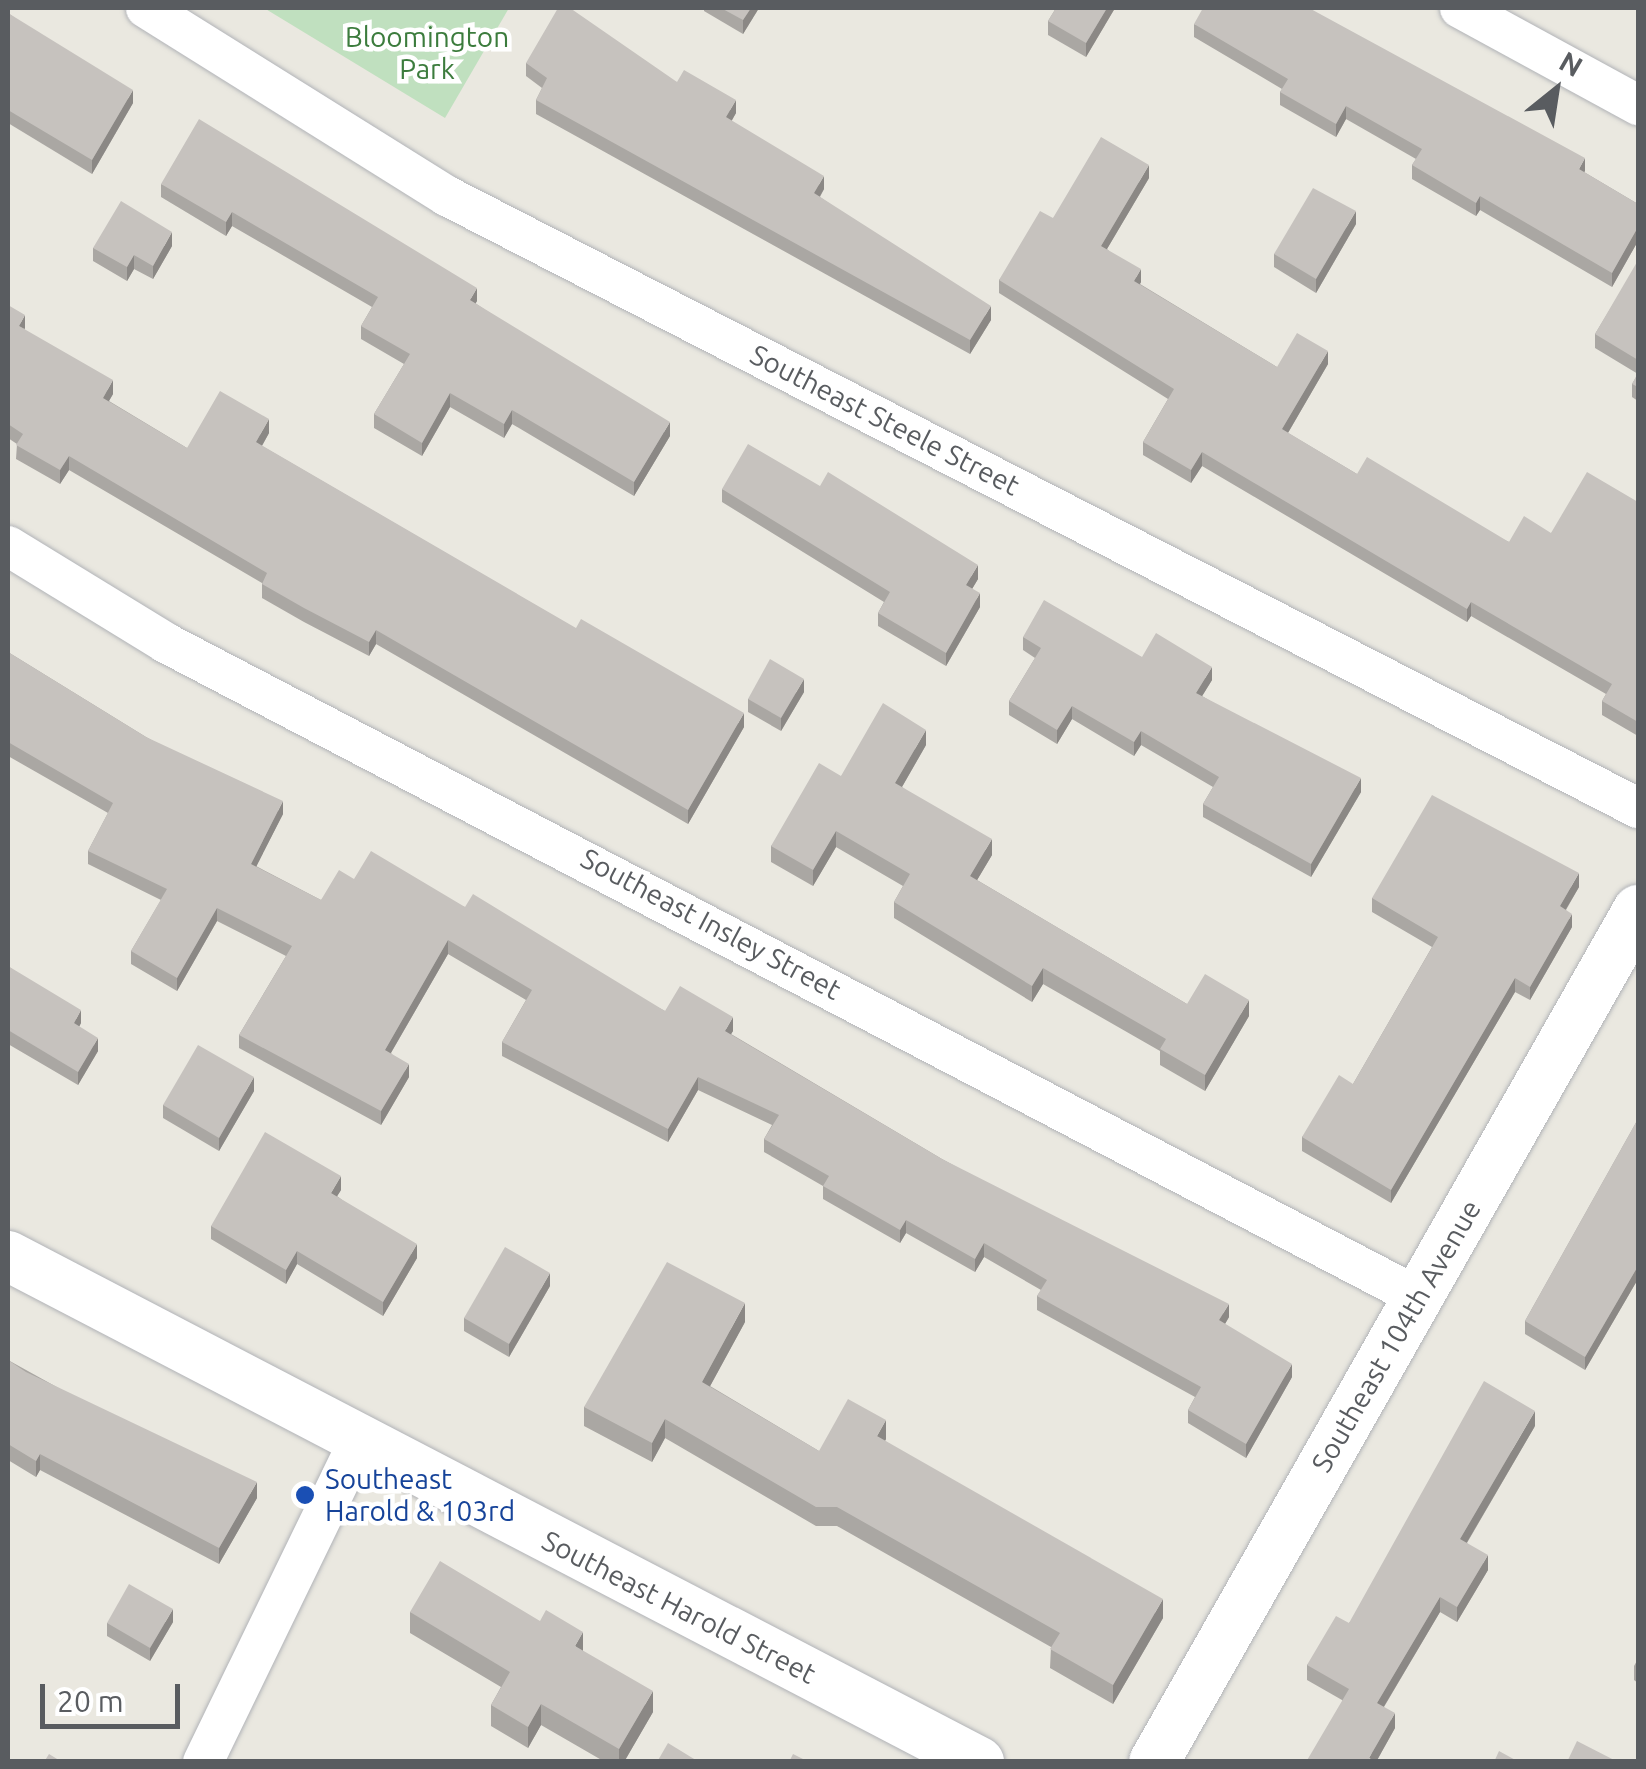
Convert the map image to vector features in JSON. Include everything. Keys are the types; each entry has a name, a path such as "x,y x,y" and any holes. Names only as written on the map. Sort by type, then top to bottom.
{"street":[{"name":"Southeast Steele Street","path":"146,8 446,196 1638,808"},
{"path":"1460,8 1638,105"},
{"name":"Southeast Insley Street","path":"8,546 166,643 1418,1297"},
{"name":"Southeast 104th Avenue","path":"1154,1762 1638,910"},
{"name":"Southeast Harold Street","path":"8,1256 979,1762"},
{"path":"203,1762 359,1440"}],"green space":[{"name":"Bloomington Park","path":"264,8 509,8 445,118"}],"building":[{"path":"558,8 570,8 677,82 684,70 736,100 726,117 824,176 814,193 991,306 970,340 536,100 547,78 526,63"},
{"path":"721,8 751,8 743,20"},
{"path":"1056,8 1107,8 1086,43 1048,21"},
{"path":"1203,8 1309,8 1585,158 1579,169 1638,204 1638,227 1612,273 1480,196 1476,203 1412,165 1422,149 1346,106 1336,124 1280,92 1288,79 1194,24"},
{"path":"8,13 133,90 92,160 8,110"},
{"path":"199,119 477,288 470,300 670,422 634,482 512,410 504,424 450,393 422,443 374,414 410,354 361,326 378,297 232,212 226,222 161,184"},
{"path":"1101,137 1149,165 1101,246 1141,269 1134,281 1277,367 1297,333 1328,351 1282,429 1357,474 1367,457 1509,542 1524,516 1551,533 1587,472 1638,502 1638,722 1602,701 1612,684 1471,602 1467,609 1202,452 1191,470 1143,442 1174,389 999,280 1040,211 1053,218"},
{"path":"1313,188 1356,211 1316,279 1274,254"},
{"path":"121,201 172,232 153,266 134,255 127,267 93,248"},
{"path":"1638,263 1638,360 1595,334"},
{"path":"8,305 25,315 19,326 113,380 103,398 187,448 220,391 269,419 256,442 576,628 581,619 744,713 688,810 376,630 369,642 262,584 267,573 69,456 60,470 16,445 23,434 8,424"},
{"path":"748,444 820,486 828,472 978,565 966,585 980,593 946,653 878,613 890,592 722,489"},
{"path":"1044,600 1142,657 1156,633 1212,667 1196,693 1361,778 1311,864 1203,804 1219,777 1141,731 1134,742 1072,706 1057,730 1009,701 1041,648 1023,637"},
{"path":"8,652 146,737 283,801 251,864 321,900 339,870 354,879 371,851 465,907 473,894 665,1011 680,986 733,1017 725,1031 942,1159 1229,1304 1219,1320 1292,1364 1246,1444 1188,1410 1201,1387 1037,1296 1047,1280 984,1243 975,1259 906,1220 900,1230 823,1186 829,1176 764,1139 779,1115 698,1077 668,1129 502,1042 532,990 448,940 385,1050 409,1064 381,1111 239,1035 292,946 217,908 177,978 131,951 167,889 88,851 113,803 8,742"},
{"path":"770,659 804,679 781,718 748,699"},
{"path":"883,703 926,730 895,783 992,839 970,876 1187,1004 1205,974 1249,1000 1205,1075 1160,1049 1166,1039 1043,968 1032,986 894,902 910,874 836,831 813,870 771,846 819,763 841,776"},
{"path":"1432,795 1579,873 1560,906 1572,914 1530,987 1515,978 1391,1190 1302,1137 1339,1075 1353,1084 1438,937 1372,898"},
{"path":"8,966 81,1010 74,1023 98,1038 78,1072 8,1030"},
{"path":"198,1045 254,1077 219,1138 163,1105"},
{"path":"1638,1119 1638,1266 1585,1357 1525,1321"},
{"path":"265,1132 341,1176 331,1193 417,1244 383,1302 297,1251 286,1270 211,1226"},
{"path":"505,1247 550,1273 509,1344 464,1318"},
{"path":"667,1262 745,1303 702,1382 819,1451 848,1399 886,1420 877,1436 1163,1599 1113,1685 1050,1649 1060,1633 837,1507 816,1507 665,1419 652,1443 584,1407"},
{"path":"8,1360 257,1482 219,1548 40,1454 36,1461 8,1444"},
{"path":"1484,1381 1535,1411 1460,1539 1488,1555 1457,1607 1440,1597 1377,1703 1395,1713 1369,1758 1375,1762 1306,1762 1349,1689 1307,1665 1336,1616 1349,1623"},
{"path":"440,1561 540,1621 546,1610 583,1632 575,1646 653,1691 619,1749 541,1704 528,1727 491,1705 510,1672 410,1612"},
{"path":"129,1584 173,1609 150,1648 107,1623"},
{"path":"1577,1741 1618,1762 1567,1762"},
{"path":"668,1743 699,1762 657,1762"},
{"path":"1499,1751 1519,1762 1494,1762"},
{"path":"49,1754 62,1762 44,1762"},
{"path":"793,1754 809,1762 789,1762"}],"place":[{"name":"Southeast Harold & 103rd","path":"305,1495"}]}
